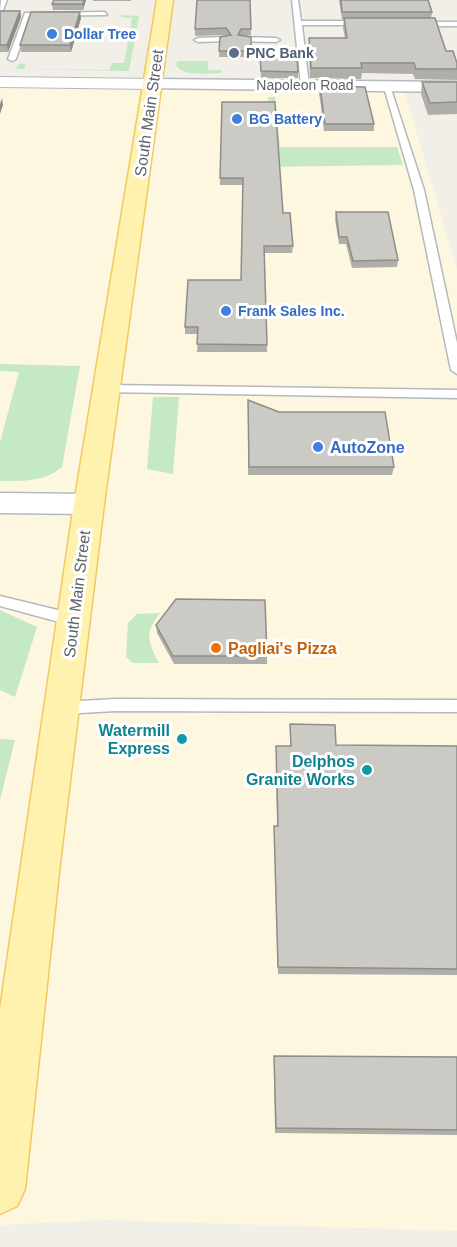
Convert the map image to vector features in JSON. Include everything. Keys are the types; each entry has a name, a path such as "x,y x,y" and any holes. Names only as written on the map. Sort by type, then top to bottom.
{"main road":[{"name":"South Main Street","path":"0,1189 40,863 63,708 89,504 165,0"},
{"name":"Napoleon Road","path":"153,84 457,87"},
{"path":"0,503 89,504"}],"street":[{"path":"0,82 153,84"}],"lane":[{"path":"0,10 4,0"},
{"path":"296,0 305,86"},
{"path":"12,60 27,14 105,14"},
{"path":"298,23 378,24"},
{"path":"412,24 457,24"},
{"path":"198,40 226,39"},
{"path":"243,39 276,40"},
{"path":"386,86 419,190 457,370"},
{"path":"108,390 457,394"},
{"path":"0,600 74,620"},
{"path":"63,708 115,705 457,706"}],"shaded area":[{"path":"0,82 403,86 457,270 457,1231 104,1220 0,1225"}],"green space":[{"path":"121,15 139,16 129,71 16,69 21,63 26,65 24,69 109,70 112,63 124,63 132,18 121,17"},
{"path":"177,61 208,61 208,70 221,70 221,73 184,71 176,65"},
{"path":"268,97 275,97 280,147 397,147 403,165 256,167 272,128"},
{"path":"0,364 80,366 62,467 48,476 33,480 0,481 0,442 19,372 0,371"},
{"path":"153,397 179,397 173,474 147,469"},
{"path":"0,610 37,627 15,697 0,690"},
{"path":"160,613 149,638 159,663 133,663 126,657 128,623 137,614"},
{"path":"0,739 15,740 0,800"}],"building":[{"path":"54,0 84,0 83,4 52,4"},
{"path":"197,0 250,0 251,29 241,29 238,35 251,37 251,51 219,51 220,37 231,35 226,28 195,29"},
{"path":"341,0 428,0 432,12 342,12"},
{"path":"0,11 20,11 7,45 0,45"},
{"name":"Dollar Tree","path":"31,12 80,12 70,45 20,45"},
{"path":"344,18 435,18 446,51 453,51 457,69 416,69 414,63 361,63 362,68 311,68 309,38 347,38"},
{"path":"260,56 297,56 298,72 261,71"},
{"path":"422,82 457,82 457,102 430,103"},
{"path":"320,86 365,87 374,124 325,124"},
{"path":"222,102 275,102 283,213 290,213 293,246 264,246 267,345 197,344 198,327 185,327 188,280 241,280 243,178 220,178"},
{"path":"336,212 388,212 398,260 353,261 347,237 339,237"},
{"name":"AutoZone","path":"248,400 279,412 385,412 394,467 249,467"},
{"name":"Pagliai's Pizza","path":"176,599 265,600 267,656 173,656 156,625"},
{"path":"290,724 335,725 336,745 457,746 457,969 278,967 274,826 278,826 276,746 291,746"},
{"path":"274,1056 457,1057 457,1130 276,1128"}],"place":[{"name":"Dollar Tree","path":"52,34"},
{"name":"PNC Bank","path":"234,53"},
{"name":"BG Battery","path":"237,119"},
{"name":"Frank Sales Inc.","path":"226,311"},
{"name":"AutoZone","path":"318,447"},
{"name":"Pagliai's Pizza","path":"216,648"},
{"name":"Watermill Express","path":"182,739"},
{"name":"Delphos Granite Works","path":"367,770"}]}
